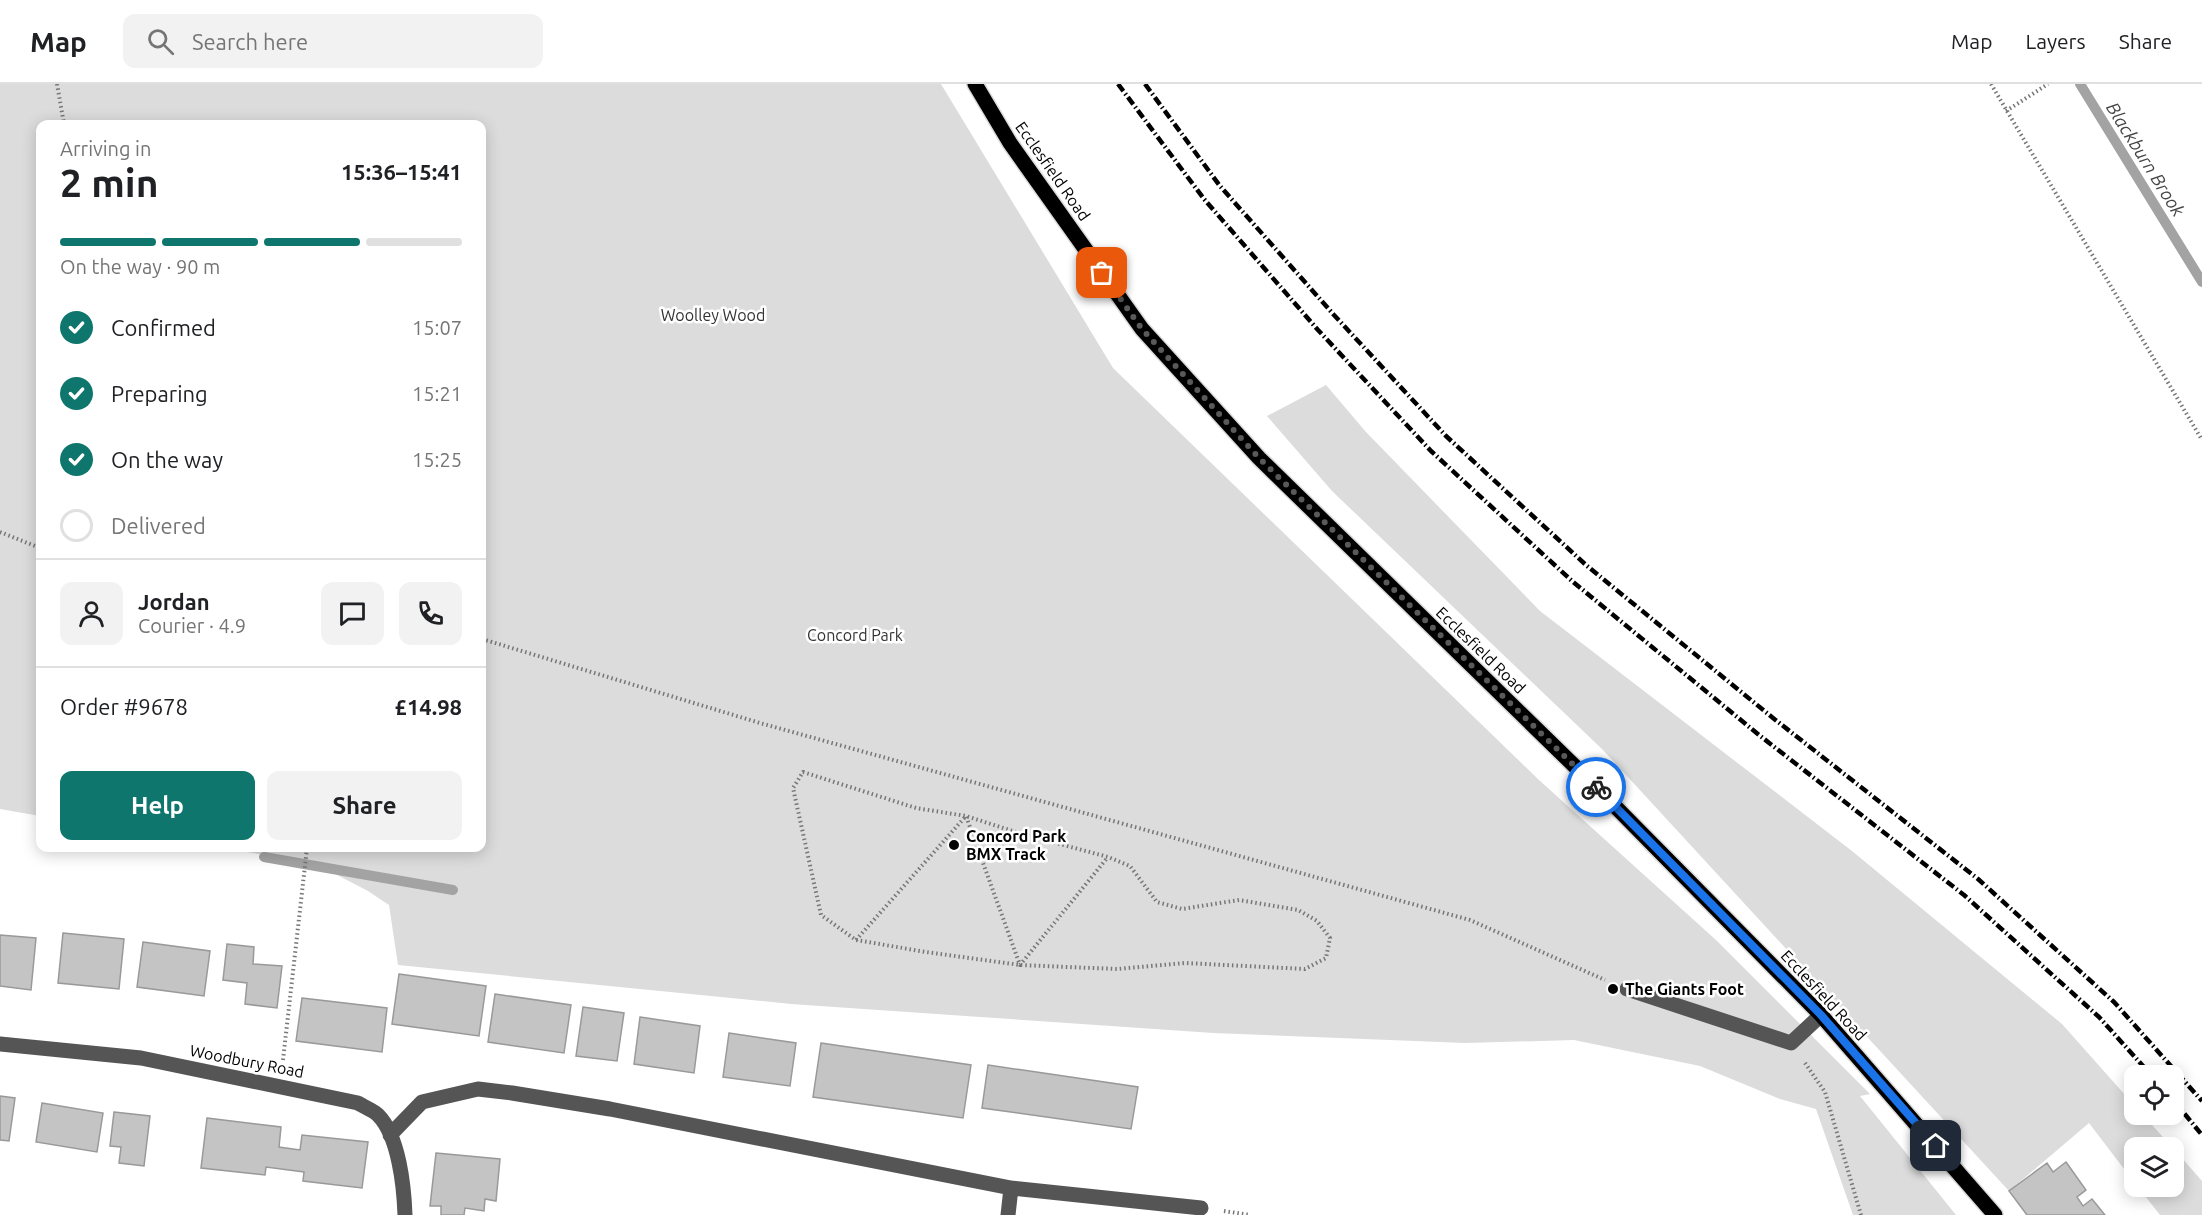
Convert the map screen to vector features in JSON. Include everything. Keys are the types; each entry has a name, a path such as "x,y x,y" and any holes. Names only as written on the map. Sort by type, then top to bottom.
{"main road":[{"name":"Ecclesfield Road","path":"975,84 1010,143 1142,329 1259,458 1594,785 1821,1015 1995,1215"}],"street":[{"path":"1627,989 1791,1042 1821,1015"},
{"name":"Woodbury Road","path":"0,1044 141,1058 358,1103 378,1116 390,1134 404,1186 405,1215"},
{"path":"390,1134 422,1102 478,1089 610,1109 1011,1188 1201,1208"},
{"path":"1008,1215 1011,1188"}],"path":[{"path":"57,84 63,120"},
{"path":"1991,84 2202,440"},
{"path":"2006,111 2048,84"},
{"path":"0,532 36,546"},
{"path":"486,640 760,723 1470,921 1627,989"},
{"path":"803,772 916,808 966,816 1108,857 1130,866 1157,902 1182,909 1239,900 1298,910 1317,921 1330,938 1326,958 1305,969 1185,963 1117,969 1020,965 856,940 821,915 792,788 803,772"},
{"path":"856,940 966,816"},
{"path":"966,816 1020,965"},
{"path":"280,1085 307,852"},
{"path":"1020,965 1108,857"},
{"path":"1791,1042 1825,1092 1861,1215"}],"green space":[{"name":"Concord Park","path":"0,84 941,84 1113,368 1539,780 1716,940 1870,1094 1860,1096 1956,1215 1853,1215 1816,1109 1780,1099 1700,1066 1574,1040 1465,1043 1213,1033 791,1004 398,965 389,905 368,891 316,864 247,852 486,852 486,120 36,120 36,815 0,809"},
{"path":"1326,385 1366,432 1540,611 1852,851 2062,1024 2124,1094 2124,1125 2152,1125 2163,1137 2124,1137 2124,1169 2089,1123 2009,1191 1603,750 1332,491 1267,416"},
{"path":"2184,1160 2202,1181 2202,1215 2160,1215 2146,1197 2184,1197"}],"building":[{"path":"63,933 124,939 119,989 58,983"},
{"path":"0,935 36,938 31,990 0,986"},
{"path":"143,942 210,951 204,996 137,987"},
{"path":"227,944 254,947 253,964 282,966 277,1008 245,1004 247,983 223,980"},
{"path":"399,974 486,986 479,1036 392,1024"},
{"path":"495,994 571,1005 564,1053 488,1042"},
{"path":"302,998 387,1008 382,1052 296,1041"},
{"path":"583,1007 624,1013 617,1061 576,1056"},
{"path":"640,1017 700,1026 694,1073 634,1064"},
{"path":"729,1033 796,1043 790,1086 723,1077"},
{"path":"821,1043 971,1065 963,1118 813,1097"},
{"path":"988,1065 1138,1087 1131,1129 982,1108"},
{"path":"0,1096 15,1098 9,1141 0,1140"},
{"path":"42,1103 103,1113 97,1152 36,1142"},
{"path":"114,1112 150,1116 144,1166 119,1163 121,1147 110,1146"},
{"path":"207,1118 281,1127 279,1147 300,1150 302,1135 368,1142 362,1188 303,1181 304,1172 266,1167 265,1175 201,1168"},
{"path":"436,1153 500,1159 496,1201 485,1199 484,1211 465,1208 464,1215 441,1215 441,1206 430,1206"},
{"path":"2066,1162 2086,1190 2077,1197 2083,1206 2092,1199 2105,1215 2027,1215 2009,1191 2047,1163 2053,1172"}],"waterway":[{"name":"Blackburn Brook","path":"2080,84 2202,282"},
{"path":"264,857 453,890"}],"railway":[{"path":"1118,84 1204,199 1318,330 1431,451 1572,581 1759,735 1964,895 2099,1017 2142,1065"},
{"path":"1145,84 1220,186 1334,315 1446,436 1586,565 1773,718 1978,879 2114,1002 2202,1101"},
{"path":"2184,1113 2202,1135"}],"way so far":[{"path":"1102,273 1142,329 1259,458 1596,787"}],"place":[{"name":"Concord Park BMX Track","path":"954,845"},
{"name":"The Giants Foot","path":"1613,989"}],"route":[{"path":"1596,787 1821,1015 1936,1146"}],"park label":[{"name":"Woolley Wood","path":"713,315"}]}
